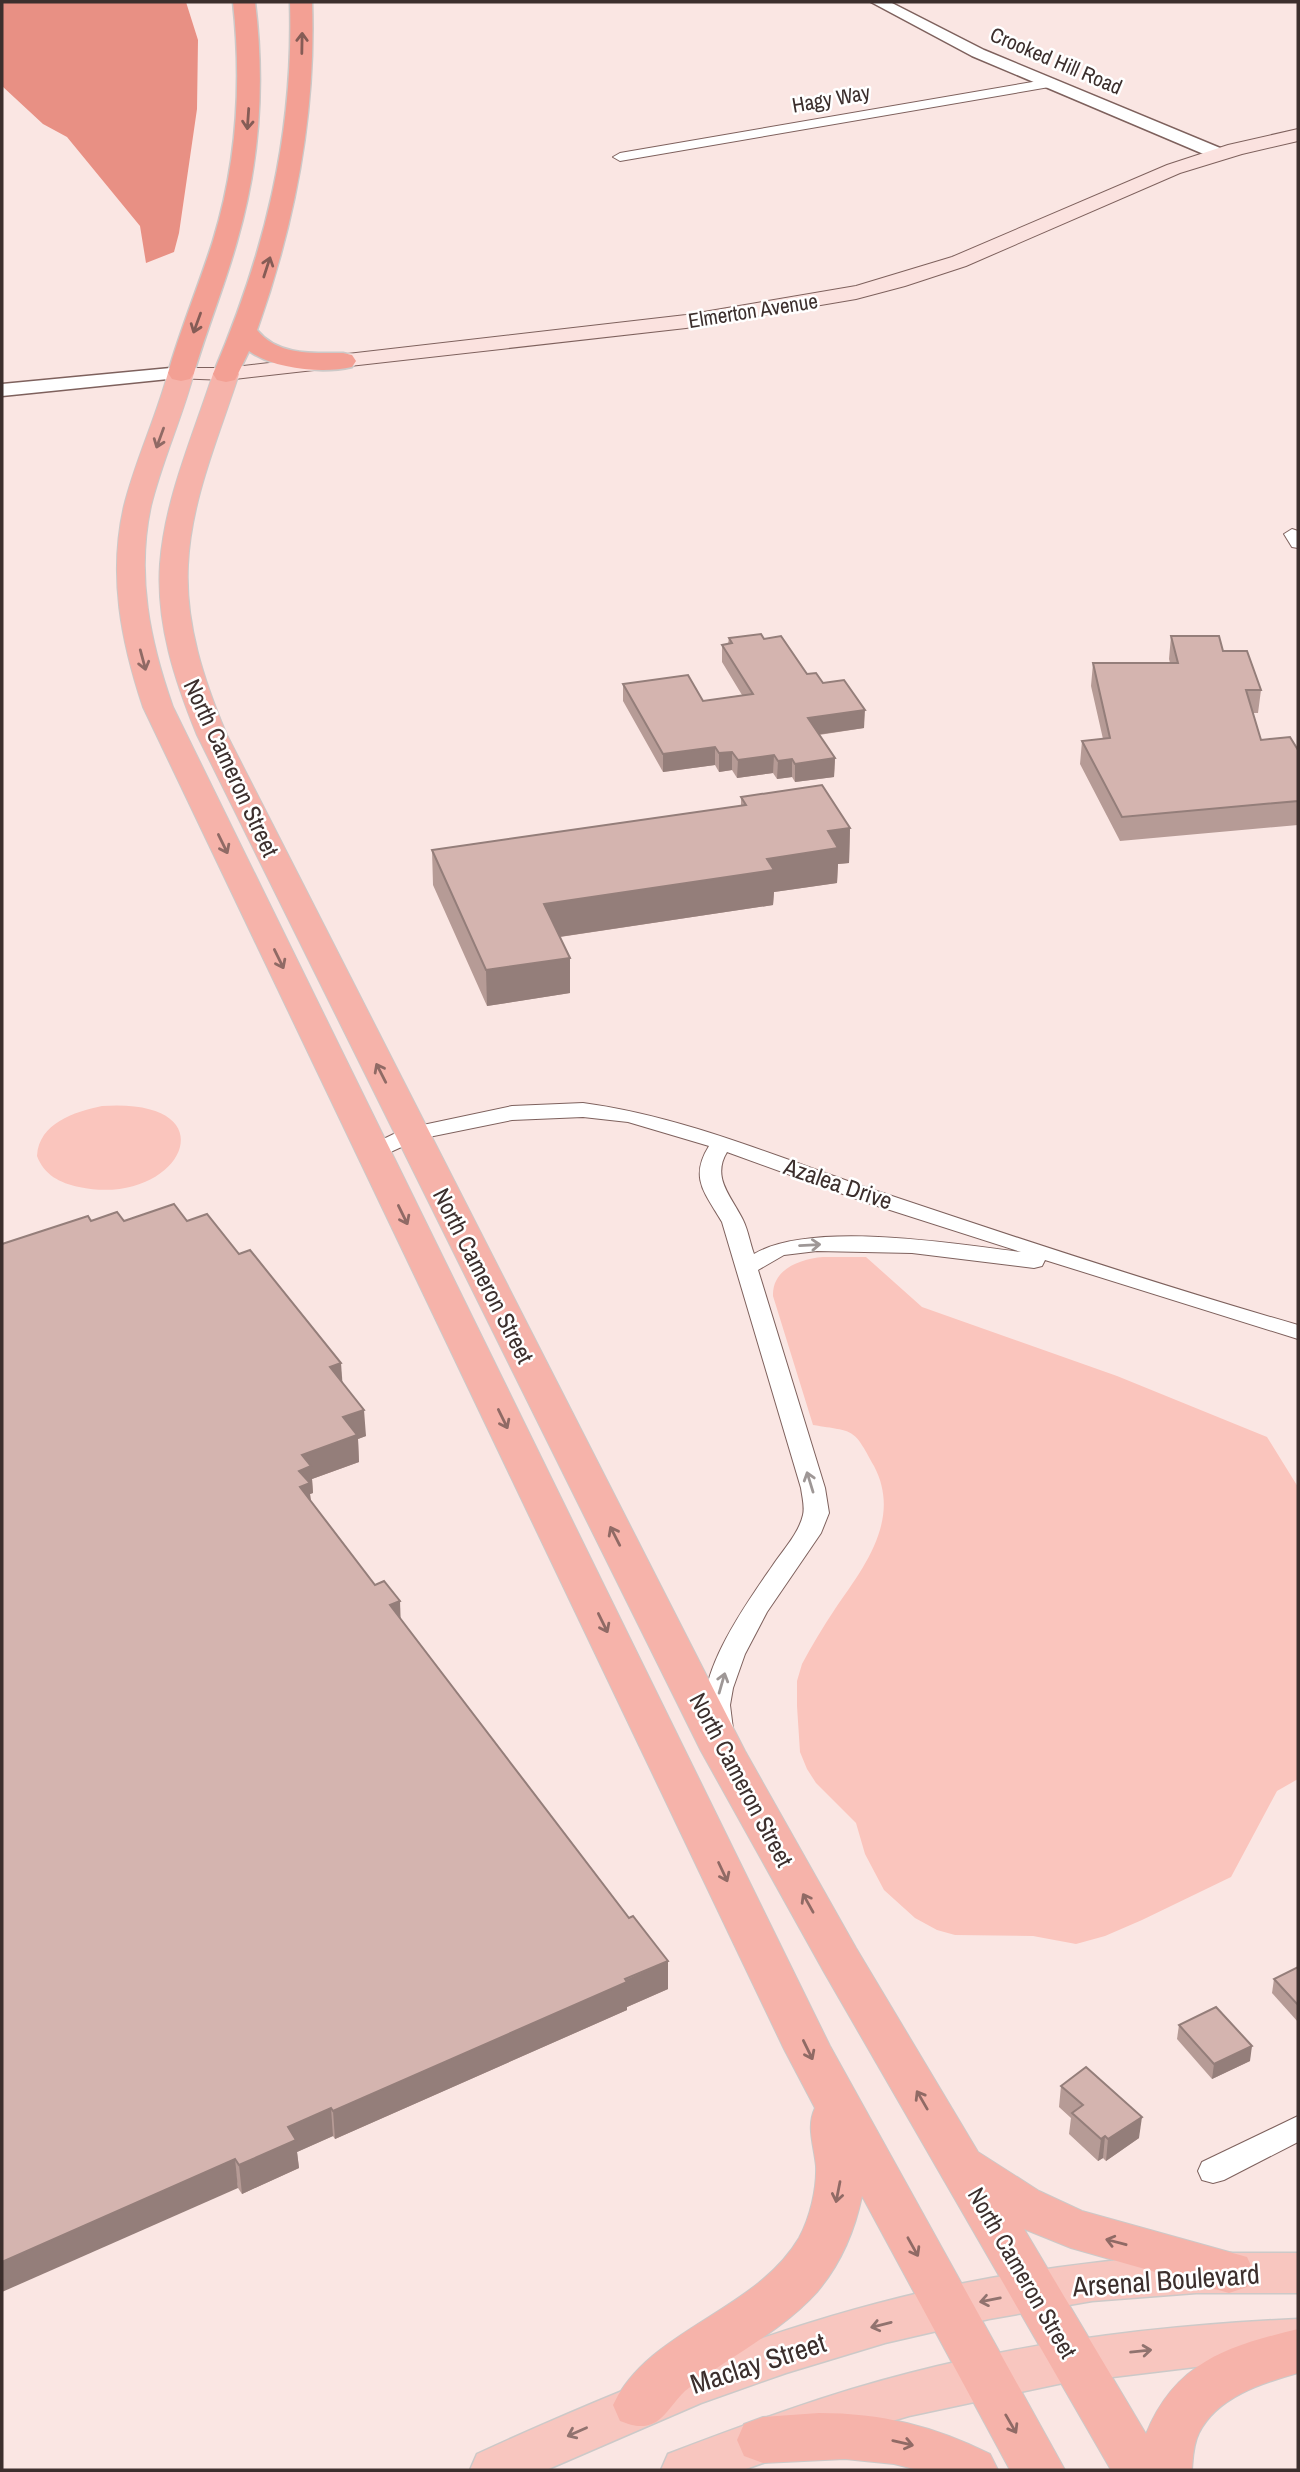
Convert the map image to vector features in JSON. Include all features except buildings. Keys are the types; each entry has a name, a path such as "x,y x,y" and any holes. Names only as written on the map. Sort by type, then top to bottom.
{"highway":[{"name":"North Cameron Street","path":"244,2 250,58 246,146 225,239 145,483 133,529 130,578 135,626 141,653 169,734 383,1139 723,1751 956,2159 1139,2470"},
{"name":"North Cameron Street","path":"301,2 300,84 287,188 270,256 245,332 226,374 188,488 176,539 175,615 185,666 202,713 239,793 383,1139 834,2101 1038,2470"},
{"path":"245,332 255,344 273,353 301,359 343,361"},
{"path":"639,2404 667,2375 779,2299 800,2277 815,2255 834,2209 840,2182 841,2158 834,2127 834,2101"},
{"path":"956,2159 1021,2205 1071,2228 1229,2272"},
{"path":"1165,2470 1174,2424 1186,2406 1202,2391 1222,2377 1298,2351"},
{"path":"763,2440 834,2434 874,2437 921,2447 971,2470"}],"main road":[{"name":"Elmerton Avenue","path":"181,373 226,374 685,322 867,290 984,254 1133,184 1219,154 1298,135"},
{"name":"Arsenal Boulevard","path":"1034,2292 1128,2278 1229,2272 1298,2273"},
{"name":"Maclay Street","path":"495,2470 639,2404 781,2353 947,2309 1034,2292"},
{"path":"687,2470 763,2440 870,2406 985,2377 1073,2360 1175,2347 1298,2340"}],"street":[{"name":"Crooked Hill Road","path":"879,2 943,36 1219,154"},
{"name":"Hagy Way","path":"620,157 1050,83"},
{"path":"2,390 181,373"},
{"name":"Azalea Drive","path":"383,1139 512,1113 583,1110 642,1118 722,1143 873,1197 1298,1332"},
{"path":"722,1143 709,1170 710,1182 733,1222 794,1436 813,1488 816,1513 808,1533 757,1609 732,1654 720,1688 718,1705 723,1751"},
{"path":"747,1267 778,1249 817,1244 865,1244 962,1250 1102,1271"},
{"path":"1213,2171 1298,2128"}],"shaded area":[{"path":"2,2 186,2 198,40 197,109 174,252 146,263 140,226 67,137 43,124 2,86"},
{"path":"102,1106 143,1108 169,1118 180,1133 179,1151 166,1169 144,1182 115,1189 79,1187 48,1173 37,1156 44,1135 51,1127 70,1116"},
{"path":"823,1257 866,1257 922,1307 1117,1376 1267,1437 1298,1487 1298,1779 1277,1791 1231,1877 1105,1936 1076,1944 1033,1936 955,1935 937,1930 915,1918 884,1890 865,1854 856,1823 816,1783 800,1752 797,1681 802,1664 876,1542 884,1505 882,1486 874,1466 857,1438 845,1431 813,1425 773,1296 777,1279 782,1272 805,1260"}]}
